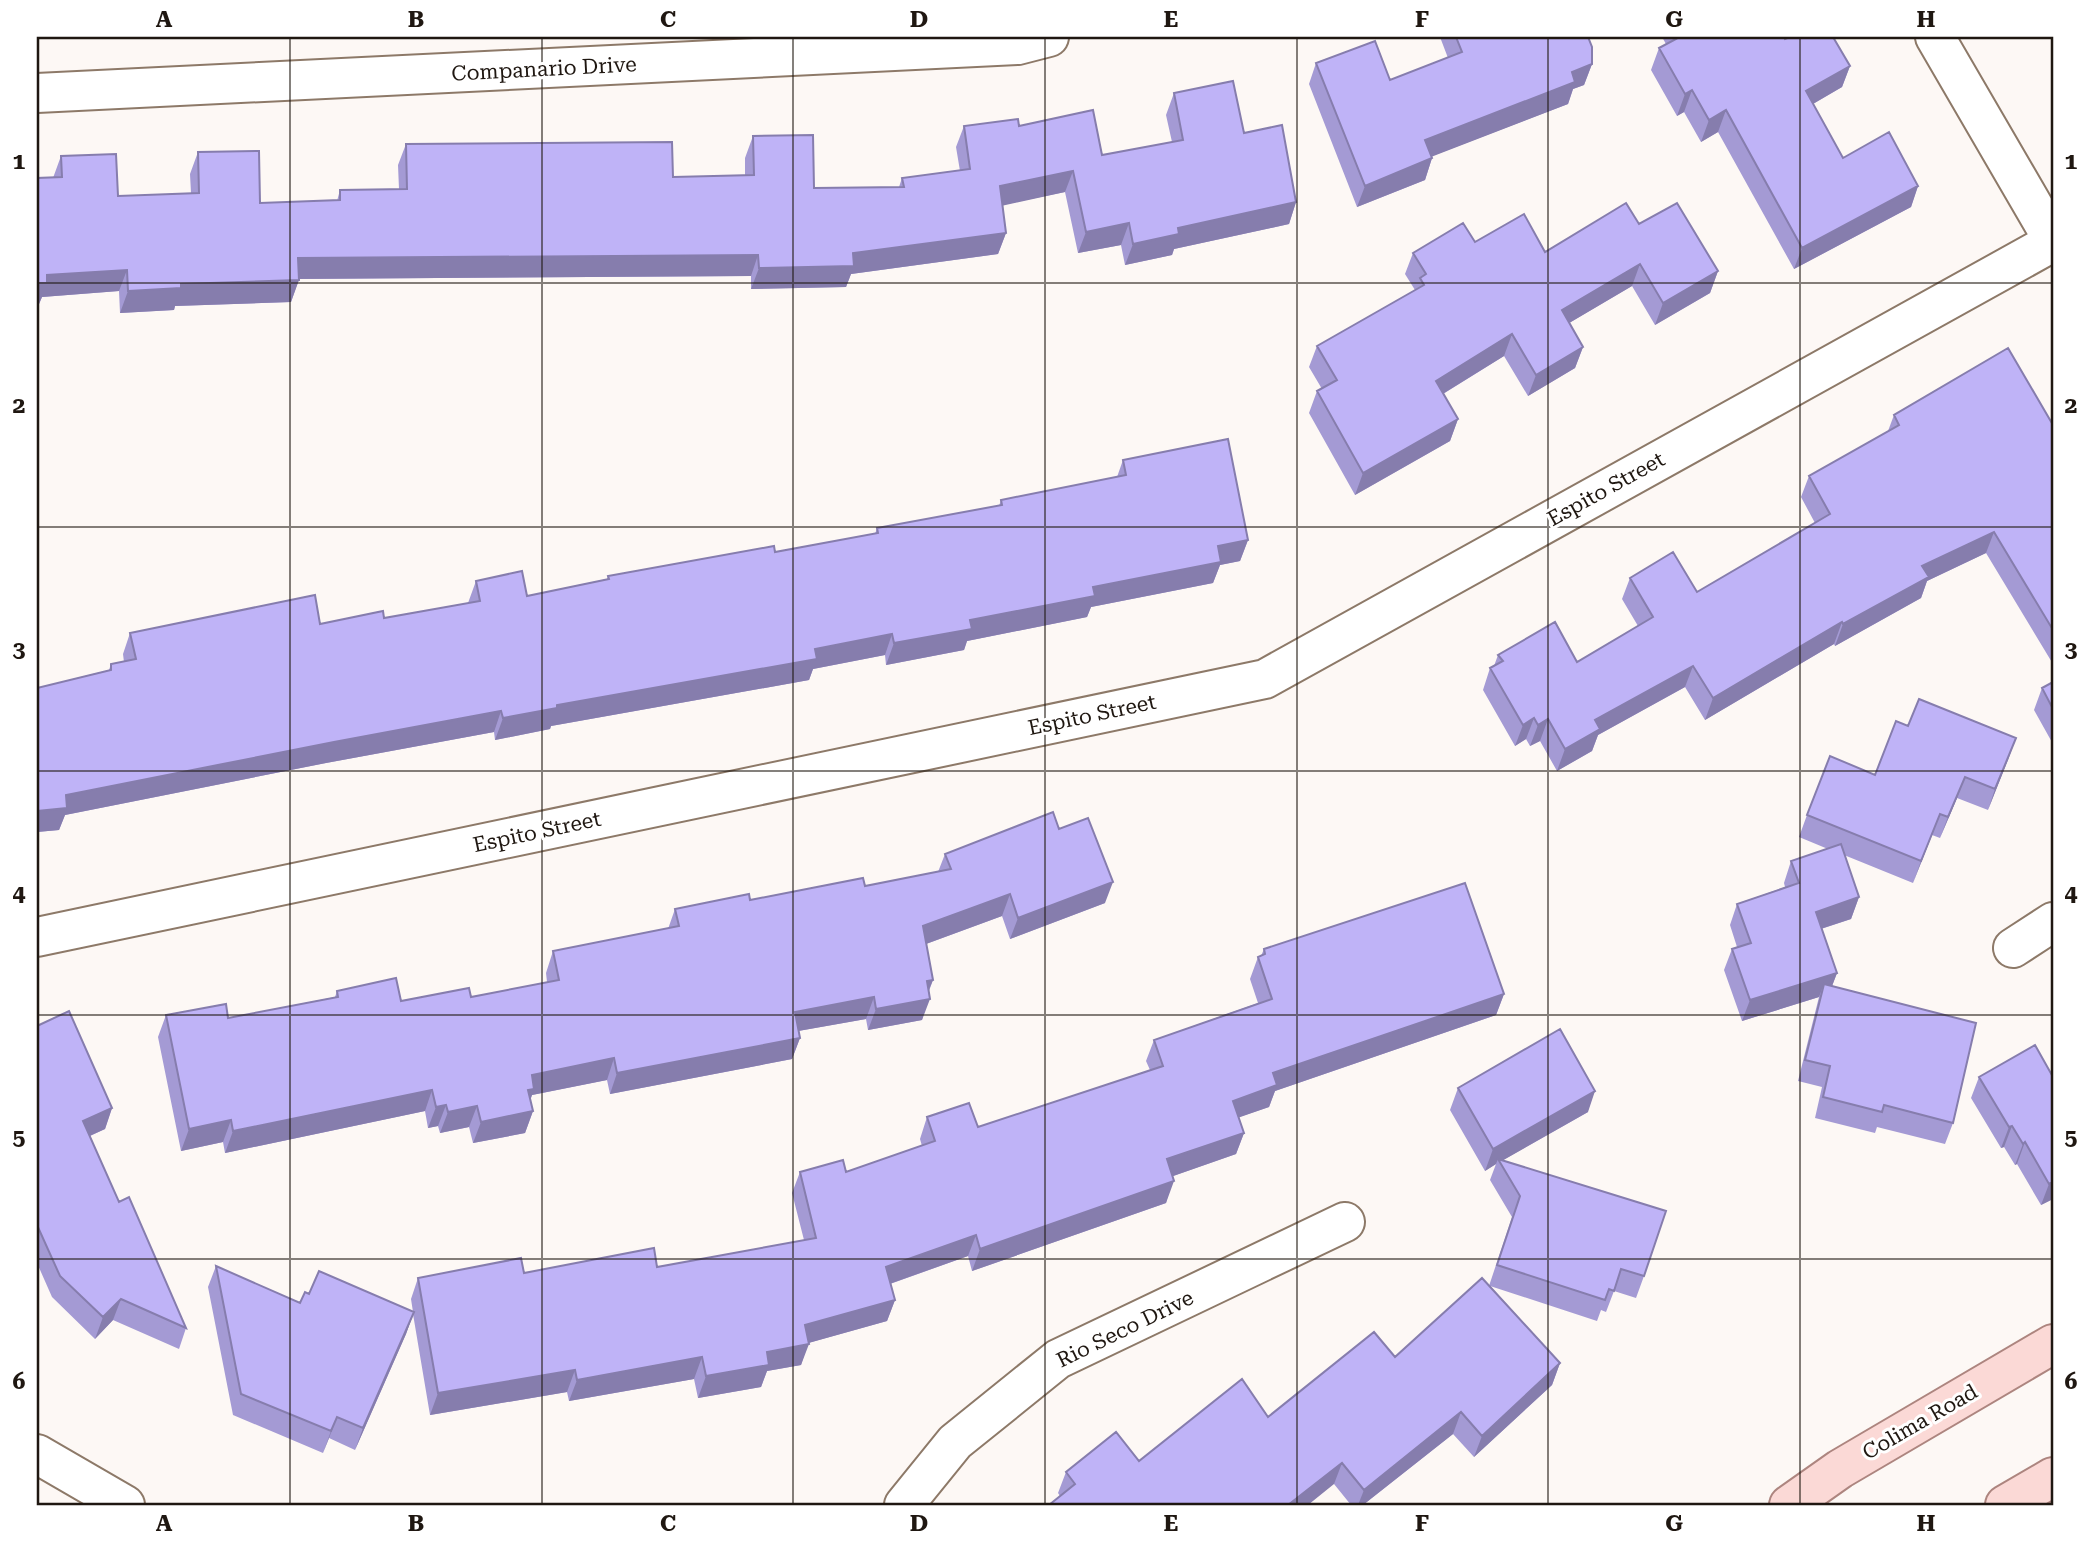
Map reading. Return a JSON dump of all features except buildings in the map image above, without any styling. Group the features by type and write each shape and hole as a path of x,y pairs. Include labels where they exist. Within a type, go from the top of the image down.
{"main road":[{"name":"Colima Road","path":"1790,1505 1840,1469 2053,1344"},
{"path":"2006,1505 2053,1477"}],"street":[{"name":"Companario Drive","path":"37,93 1017,45 1049,37"},
{"path":"1935,37 2053,241"},
{"name":"Espito Street","path":"37,937 1265,678 2053,241"},
{"path":"2013,948 2053,922"},
{"name":"Rio Seco Drive","path":"904,1505 955,1442 1058,1359 1345,1222"},
{"path":"37,1454 125,1505"}]}
